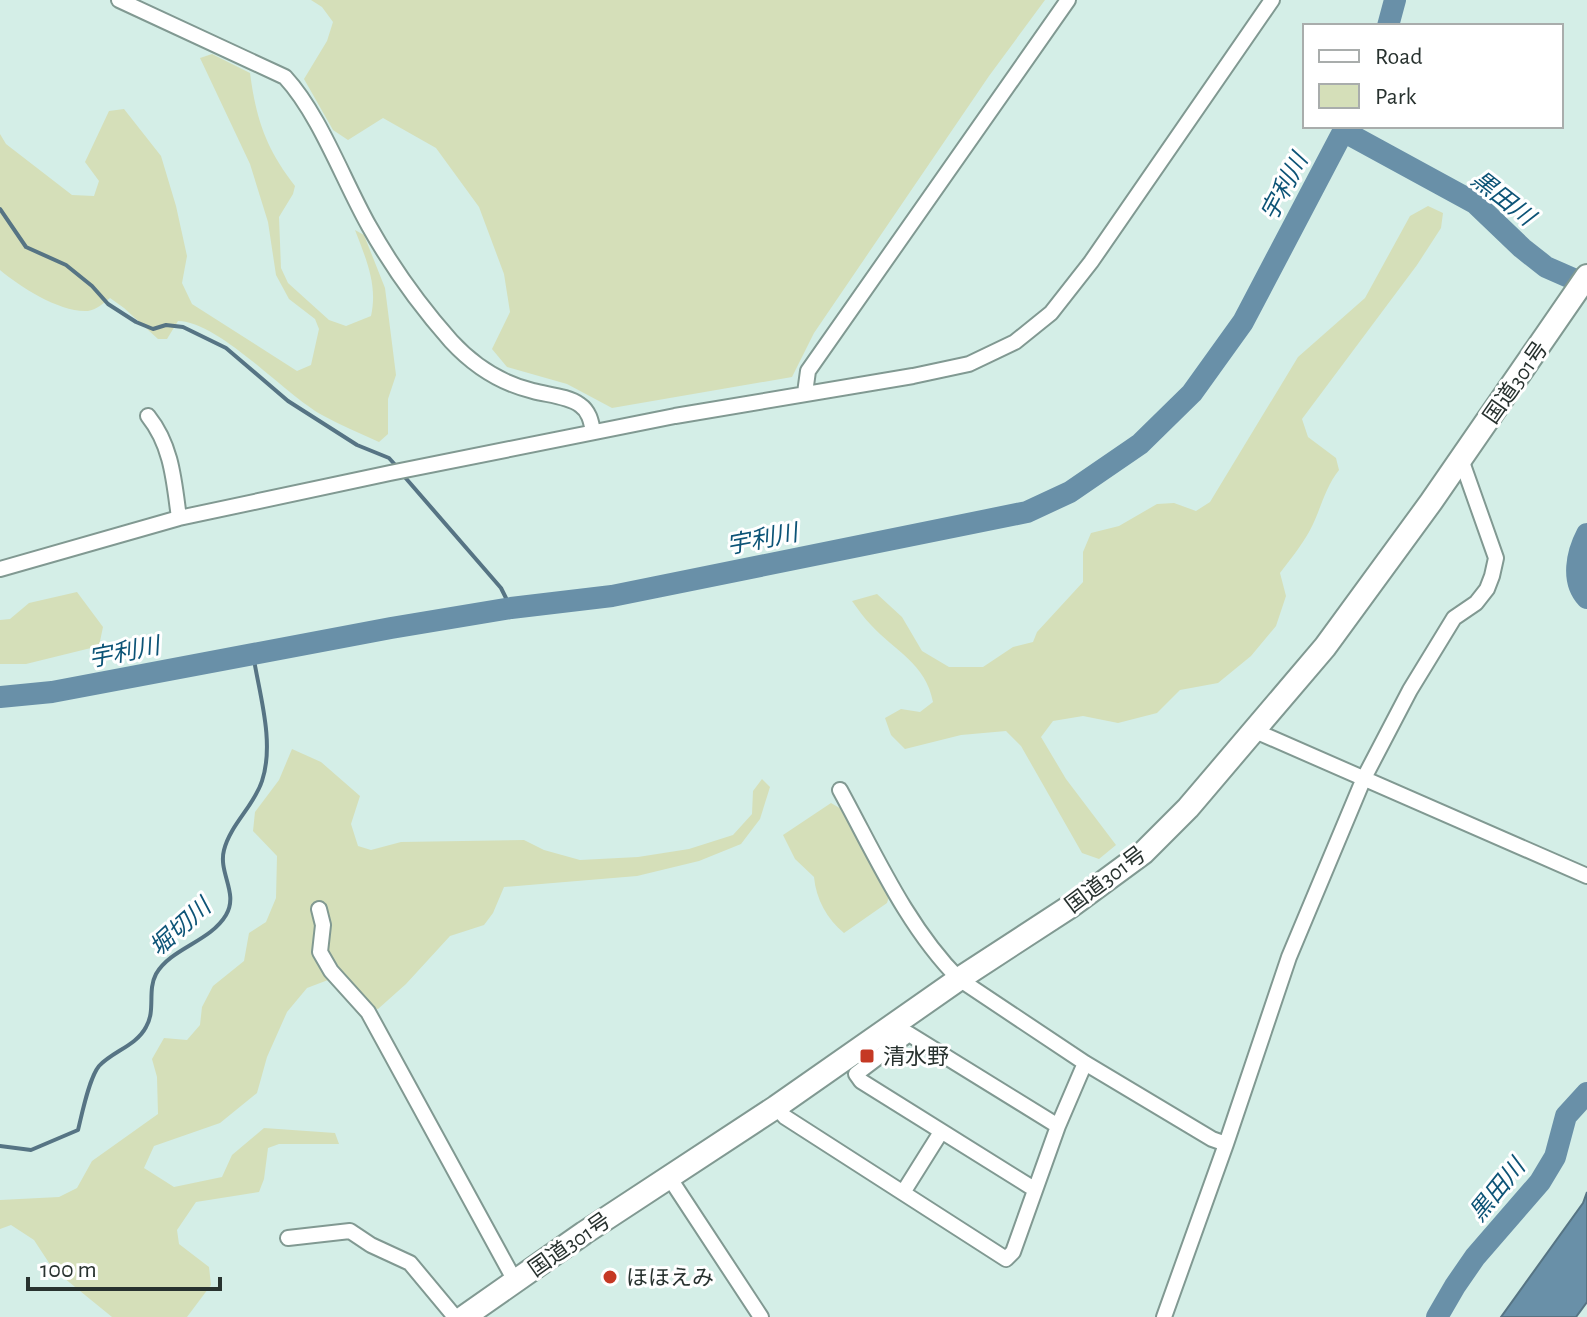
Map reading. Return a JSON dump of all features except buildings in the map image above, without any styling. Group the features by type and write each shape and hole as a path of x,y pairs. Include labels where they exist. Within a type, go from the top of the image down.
{"highway":[{"name":"国道301号","path":"464,1317 1071,906 1143,853 1188,808 1325,647 1461,459 1587,276"}],"street":[{"path":"119,0 285,77 308,110 370,228 411,293 452,342 479,368 500,380 577,402 587,410 593,431"},
{"path":"805,393 808,371 1068,0"},
{"path":"0,568 179,518 390,473 593,431 969,364 1015,342 1051,313 1091,262 1272,0"},
{"path":"148,416 165,440 179,518"},
{"path":"1164,1317 1298,933 1364,778 1410,690 1454,618 1476,603 1492,576 1496,558 1461,459"},
{"path":"1253,730 1587,876"},
{"path":"840,790 901,900 945,966 959,979 1085,1063 1212,1139 1226,1144"},
{"path":"319,909 323,925 320,952 331,971 368,1012 515,1281"},
{"path":"1034,1189 861,1081 856,1074 909,1034 1058,1126"},
{"path":"776,1107 785,1117 1006,1259 1013,1252 1058,1126 1085,1063"},
{"path":"904,1191 941,1132"},
{"path":"669,1177 761,1317"},
{"path":"288,1238 350,1231 371,1245 410,1263 455,1317"}],"green space":[{"path":"311,0 1045,0 989,76 814,333 792,377 612,408 567,384 507,367 492,349 510,312 504,274 479,207 436,148 383,118 348,140 333,130 304,79 327,41 333,22 322,7"},
{"path":"212,54 250,73 255,105 264,133 295,186 279,217 281,268 288,283 329,320 346,326 371,316 372,283 355,230 364,235 385,288 396,375 388,399 388,434 379,442 322,415 232,346 195,324 178,321 167,339 158,339 110,298 91,310 77,311 30,291 0,270 0,134 6,144 72,195 94,196 99,181 85,162 109,111 124,109 161,156 187,256 182,283 192,304 297,371 311,365 319,329 315,319 289,299 276,275 268,222 250,164 200,58"},
{"path":"1428,206 1443,213 1441,228 1302,419 1308,437 1336,458 1339,470 1309,532 1280,573 1286,596 1276,626 1251,656 1218,683 1180,690 1157,713 1118,723 1083,716 1053,721 1041,737 1066,779 1116,845 1099,859 1082,853 1021,746 1006,731 961,735 905,749 891,735 885,718 901,709 920,712 933,702 929,689 917,668 871,625 852,601 877,594 902,617 922,651 949,667 983,667 1013,647 1033,642 1037,632 1083,582 1083,552 1091,533 1119,526 1157,504 1174,503 1196,511 1210,502 1298,357 1365,298 1410,216"},
{"path":"77,592 103,627 99,646 26,664 0,664 0,620 10,619 29,603"},
{"path":"292,749 321,762 360,796 351,824 358,846 371,850 401,842 524,840 544,850 580,860 638,857 689,849 733,835 752,814 753,791 762,779 770,787 760,819 741,844 699,861 637,876 504,887 484,925 450,936 378,1009 354,1005 328,980 307,988 287,1012 267,1057 257,1093 220,1123 154,1146 144,1168 174,1187 222,1177 232,1155 264,1128 335,1133 339,1144 279,1144 268,1148 259,1192 196,1202 177,1230 179,1244 209,1267 211,1285 187,1317 112,1317 53,1269 34,1240 11,1225 0,1229 0,1200 59,1197 77,1188 92,1161 158,1114 157,1077 152,1059 164,1038 187,1040 200,1025 202,1007 213,986 244,961 249,933 266,922 276,898 277,856 253,831 255,812 279,780"},
{"path":"831,803 843,810 889,897 887,903 844,933 820,901 814,877 795,859 783,835"}],"water":[{"path":"1587,1192 1587,1302 1576,1317 1501,1317 1583,1203"}],"waterway":[{"name":"宇利川","path":"1389,24 1395,0"},
{"name":"宇利川","path":"0,697 52,692 511,608 612,596 1027,512 1070,492 1140,444 1192,393 1243,322 1345,128"},
{"name":"黒田川","path":"1343,131 1475,203 1546,267 1587,285"},
{"path":"0,209 26,247 66,265 108,304 153,329 166,325 183,327 226,348 288,401 357,445 389,458 398,468"},
{"path":"403,475 501,588 511,608"},
{"name":"黒田川","path":"1587,534 1577,567 1579,584 1587,598"},
{"name":"堀切川","path":"0,1146 31,1150 78,1130 95,1072 142,1034 146,1027 151,1014 156,974 171,958 210,932 226,915 230,899 224,850 231,832 254,799 266,766 265,718 253,654"},
{"name":"黒田川","path":"1437,1317 1475,1257 1540,1182 1555,1157 1566,1116 1587,1093"}],"place":[{"name":"清水野","path":"867,1056"},
{"name":"ほほえみ","path":"610,1277"}]}
